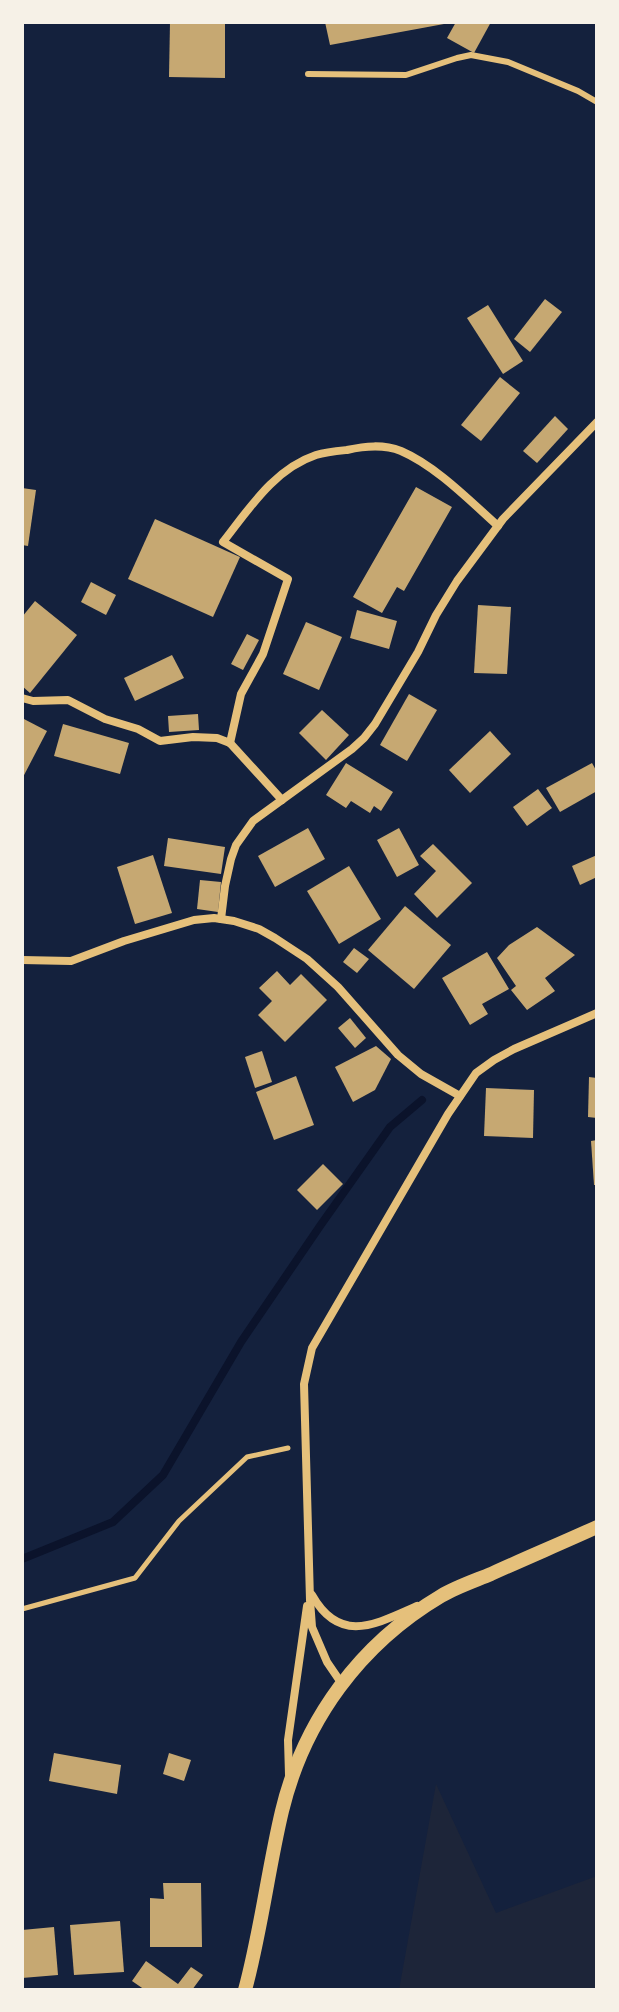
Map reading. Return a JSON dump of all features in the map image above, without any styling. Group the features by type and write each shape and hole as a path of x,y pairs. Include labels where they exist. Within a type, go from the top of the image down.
{"street":[{"path":"221,919 225,886 236,845 253,821 352,749 375,724 457,581 498,526 597,422"},
{"path":"230,743 241,694 263,654 288,579 223,542 264,490 287,470 319,454 365,446 385,446 402,451 423,464 498,526"},
{"path":"22,698 33,701 68,700 160,741 193,737 217,738 230,743 282,800"},
{"path":"22,960 71,961 194,920 214,918 234,921 259,929 307,959 338,987 398,1055 421,1074 460,1096"},
{"path":"342,1684 327,1662 312,1627 304,1384 312,1348 476,1073 494,1060 597,1013"},
{"path":"309,1590 318,1606 331,1619 353,1626 376,1623 597,1527"},
{"path":"289,1787 288,1740 309,1590"},
{"path":"245,1990 289,1787 306,1740 342,1684 383,1638 443,1594"}],"lane":[{"path":"308,74 406,75 471,55 508,62 597,102"}],"path":[{"path":"22,1609 135,1578 179,1521 247,1457 305,1445"}],"shaded area":[{"path":"436,1784 496,1913 597,1876 597,1990 399,1990"}],"building":[{"path":"170,22 225,22 225,78 169,77"},
{"path":"325,22 444,22 444,24 330,45"},
{"path":"456,22 491,22 474,53 447,38"},
{"path":"545,299 562,312 530,352 514,339"},
{"path":"488,305 523,361 503,374 467,318"},
{"path":"500,377 520,393 481,441 461,425"},
{"path":"555,416 568,429 537,463 523,451"},
{"path":"416,487 452,507 404,591 397,587 382,613 353,597"},
{"path":"22,488 36,490 28,546 22,545"},
{"path":"155,519 240,557 213,617 128,579"},
{"path":"91,582 116,595 106,615 81,602"},
{"path":"35,601 77,635 30,693 22,686 22,617"},
{"path":"478,605 511,607 507,674 474,673"},
{"path":"357,610 397,621 389,649 350,638"},
{"path":"306,622 342,637 319,690 283,674"},
{"path":"247,634 259,640 243,670 231,664"},
{"path":"172,655 184,678 135,701 124,678"},
{"path":"409,694 437,710 407,761 380,745"},
{"path":"322,710 349,735 326,760 299,733"},
{"path":"198,714 199,730 169,732 168,716"},
{"path":"22,718 47,731 22,779"},
{"path":"63,724 129,743 120,774 54,756"},
{"path":"490,731 511,754 470,793 449,770"},
{"path":"346,763 393,792 381,811 374,806 370,813 351,801 346,808 326,795"},
{"path":"592,763 597,772 597,791 560,812 546,788"},
{"path":"538,789 552,808 527,826 513,807"},
{"path":"308,828 325,859 275,887 258,856"},
{"path":"399,828 419,865 397,877 377,840"},
{"path":"168,838 225,847 221,874 164,866"},
{"path":"433,844 472,883 437,918 414,894 436,871 420,856"},
{"path":"153,855 172,913 135,924 117,867"},
{"path":"597,855 597,877 580,885 572,866"},
{"path":"349,866 381,919 339,944 307,891"},
{"path":"200,880 221,882 218,912 197,909"},
{"path":"405,906 451,945 414,989 368,950"},
{"path":"537,927 575,955 545,978 555,991 527,1010 511,990 516,986 497,958 509,945"},
{"path":"354,948 369,959 357,973 343,962"},
{"path":"487,952 509,989 482,1004 488,1014 470,1025 442,978"},
{"path":"277,971 290,985 301,974 327,1000 285,1042 258,1015 272,1001 259,988"},
{"path":"350,1018 366,1038 355,1048 338,1028"},
{"path":"376,1046 391,1059 375,1090 353,1102 335,1067"},
{"path":"262,1051 272,1082 255,1088 245,1057"},
{"path":"296,1076 314,1125 274,1140 256,1092"},
{"path":"589,1077 597,1078 597,1118 588,1117"},
{"path":"486,1088 534,1090 533,1138 484,1136"},
{"path":"597,1140 597,1185 594,1185 591,1141"},
{"path":"323,1164 343,1184 317,1210 297,1190"},
{"path":"54,1753 121,1765 117,1794 49,1781"},
{"path":"169,1753 191,1760 184,1781 163,1774"},
{"path":"163,1883 201,1883 202,1947 150,1947 150,1898 164,1899"},
{"path":"120,1921 124,1972 74,1975 70,1925"},
{"path":"54,1927 58,1975 22,1978 22,1930"},
{"path":"146,1961 178,1984 191,1967 203,1975 192,1990 145,1990 132,1981"}],"waterway":[{"path":"22,1559 113,1522 163,1475 241,1342 320,1226 390,1127 422,1100"}]}
